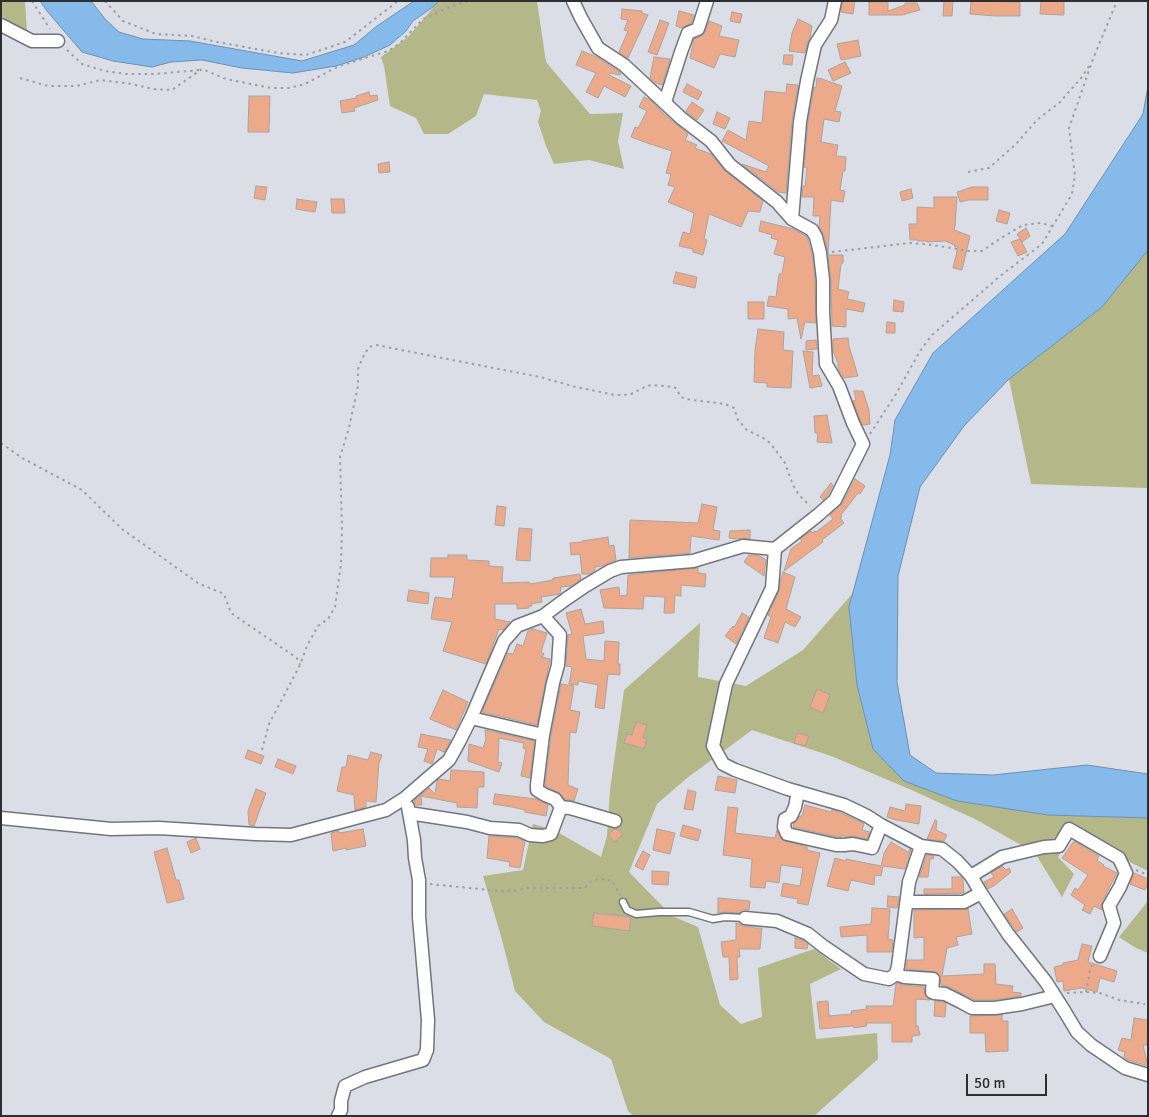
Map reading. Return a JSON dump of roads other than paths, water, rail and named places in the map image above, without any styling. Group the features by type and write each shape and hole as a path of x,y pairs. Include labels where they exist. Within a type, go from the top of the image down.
{"street":[{"path":"1,818 111,829 159,828 291,836 386,810 406,798 449,760 460,742 504,641 517,626 543,616 585,586 621,567 693,561 743,546 775,550 835,500 863,444 852,423 839,386 826,364 823,280 816,237 812,230 792,219 777,202 730,165 711,141 681,118 624,65 598,48 573,1"},
{"path":"665,102 688,33 698,29 707,1"},
{"path":"792,219 800,122 815,45 831,20 835,1"},
{"path":"1,25 32,41 58,41"},
{"path":"775,550 772,588 726,684 713,746 723,764 798,792 844,805 921,846 942,849 971,876 1008,934 1046,982 1077,1032 1091,1045 1125,1068 1148,1075"},
{"path":"543,616 560,635 558,665 543,735 537,790 555,799 561,807 615,821"},
{"path":"471,718 543,735"},
{"path":"798,792 791,816 785,819 784,827 787,834 836,845 853,844 872,848 881,825"},
{"path":"338,1116 341,1110 345,1086 365,1077 423,1060 427,1050 428,1020 419,880 406,798"},
{"path":"410,814 467,822 490,828 518,830 530,835 544,836 551,834 561,807"},
{"path":"971,876 1002,857 1044,847 1059,846 1069,829 1119,858 1126,873 1109,906 1114,924 1100,956"},
{"path":"745,918 778,921 808,934 864,974 889,979 896,974 898,966 909,882 921,846"},
{"path":"907,902 964,902 981,894"},
{"path":"896,974 904,977 933,979 932,992 944,994 972,1008 995,1008 1055,996"}],"lane":[{"path":"623,902 627,910 636,914 688,912 713,918 745,918"}],"water":[{"path":"40,1 91,1 105,19 119,32 143,39 190,41 302,61 354,45 377,26 414,1 439,1 413,21 406,31 390,45 364,57 336,66 293,73 242,68 202,60 171,62 152,67 113,61 82,52"},
{"path":"1148,86 1148,250 1102,307 1009,379 964,426 920,487 898,576 897,682 910,755 936,773 993,775 1087,765 1148,774 1148,818 1048,815 957,801 904,781 873,749 857,685 849,607 890,455 895,420 933,353 1065,234 1143,114"}]}
